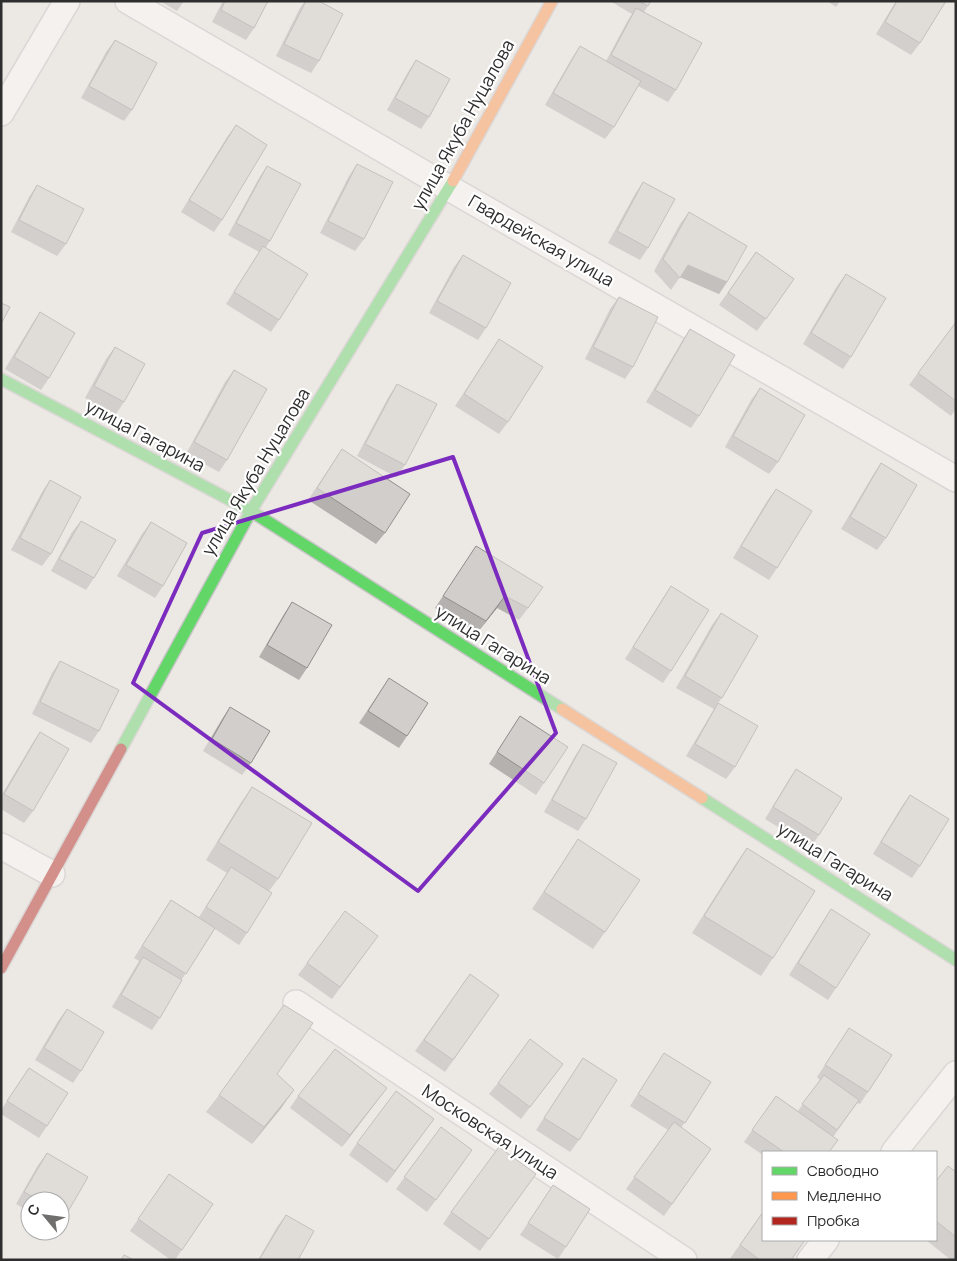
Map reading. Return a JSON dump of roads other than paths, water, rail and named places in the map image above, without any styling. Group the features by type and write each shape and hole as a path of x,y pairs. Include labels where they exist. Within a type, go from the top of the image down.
{"street":[{"path":"1,113 67,1"},
{"name":"Гвардейская улица","path":"128,1 956,479"},
{"name":"улица Якуба Нуцалова","path":"1,968 250,512 449,188 552,1"},
{"name":"улица Гагарина","path":"1,379 250,512 956,960"},
{"path":"1,846 52,874"},
{"name":"Московская улица","path":"296,1003 684,1260"},
{"path":"895,1151 956,1074"},
{"path":"810,1260 825,1241"}]}
